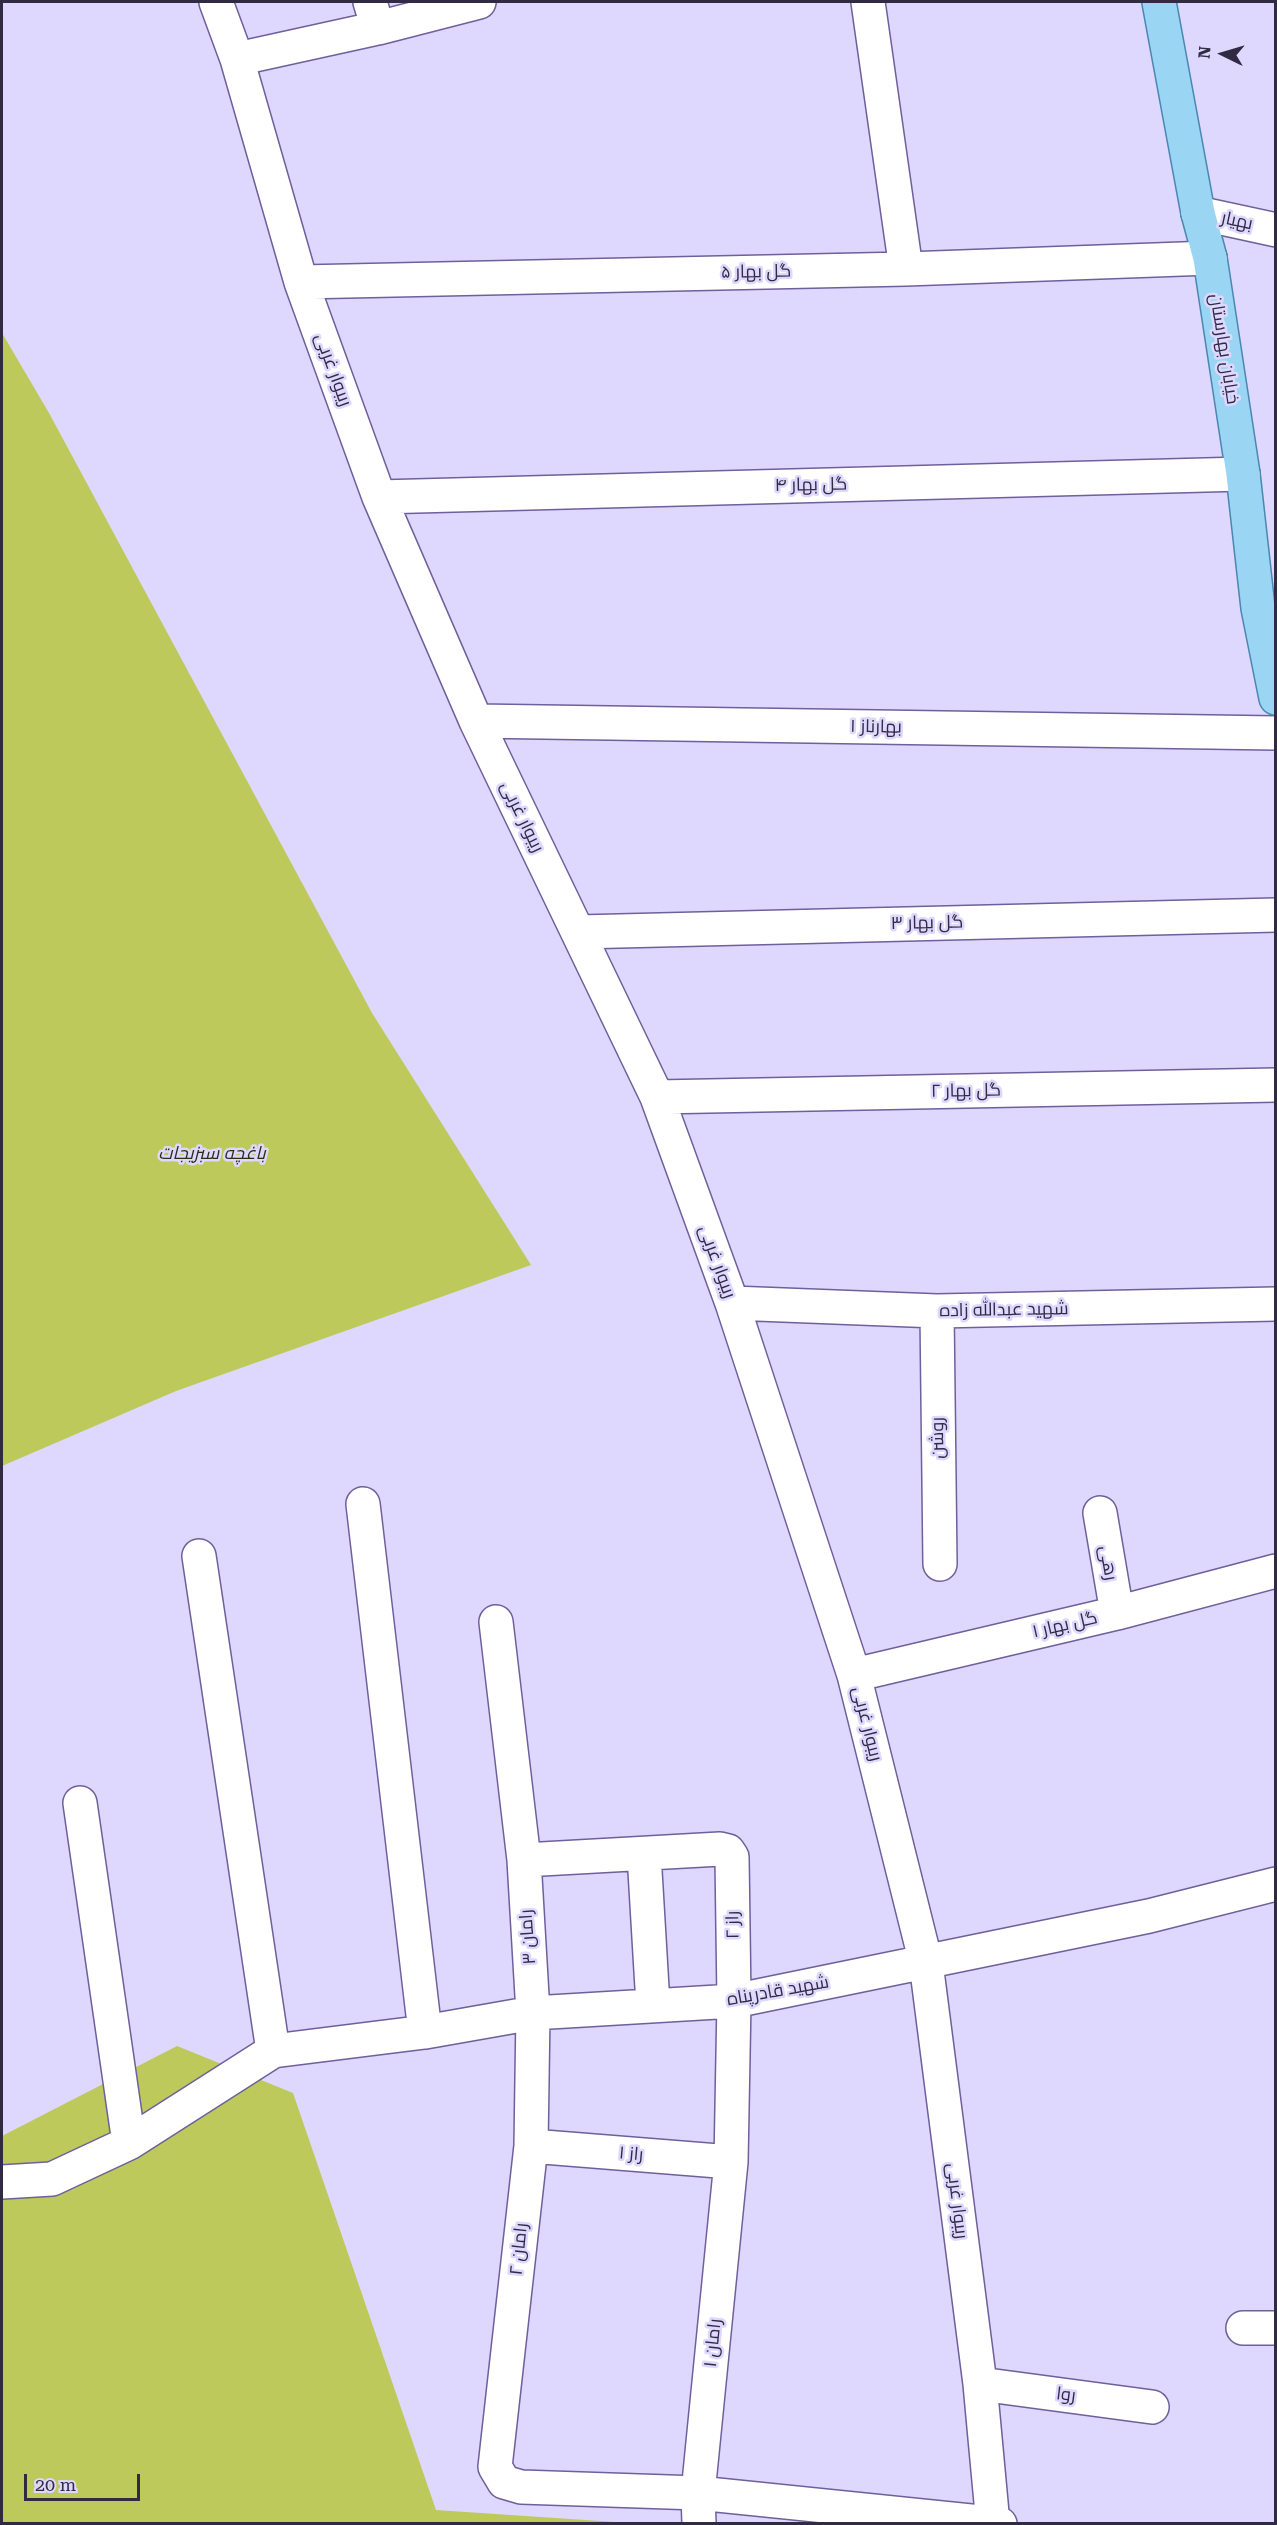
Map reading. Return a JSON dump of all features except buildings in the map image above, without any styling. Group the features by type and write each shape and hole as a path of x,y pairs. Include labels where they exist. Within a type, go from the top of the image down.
{"main road":[{"name":"خیابان بهارستان","path":"1159,2 1198,213 1210,258 1243,474 1258,608 1275,698"}],"street":[{"name":"ریبوار غربی","path":"216,2 237,59 302,282 379,496 476,721 657,1097 732,1303 854,1675 926,1963 996,2523"},
{"path":"237,59 374,15 479,2"},
{"path":"868,2 906,268"},
{"name":"بهیار","path":"1198,213 1275,230"},
{"name":"گل بهار ۵","path":"302,282 906,268 1210,258"},
{"name":"گل بهار ۴","path":"379,496 1243,474"},
{"name":"بهارناز ۱","path":"476,721 1275,733"},
{"name":"گل بهار ۳","path":"578,932 1275,915"},
{"name":"گل بهار ۲","path":"657,1097 1275,1085"},
{"name":"شهید عبدالله زاده","path":"732,1303 937,1311 1275,1304"},
{"name":"روشن","path":"937,1311 940,1564"},
{"path":"363,1504 425,2032"},
{"name":"رهی","path":"1100,1513 1117,1613"},
{"path":"2,2182 52,2179 129,2143 273,2051 199,1556"},
{"name":"گل بهار ۱","path":"854,1675 1117,1613 1275,1571"},
{"name":"رامان ۳","path":"496,1622 524,1860 533,2013"},
{"path":"80,1803 129,2143"},
{"name":"راز ۲","path":"644,1854 728,1851 732,1857 734,2001 731,2162"},
{"path":"524,1860 644,1854 653,2005"},
{"name":"شهید قادرپناه","path":"273,2051 425,2032 533,2013 734,2001 1149,1916 1275,1884"},
{"name":"رامان ۲","path":"533,2013 531,2146 495,2467 504,2482 521,2487 698,2508"},
{"name":"راز ۱","path":"531,2146 731,2162"},
{"name":"رامان ۱","path":"698,2508 731,2162"},
{"path":"1243,2328 1275,2328"},
{"name":"روا","path":"980,2384 1152,2407"},
{"path":"698,2508 996,2523"}],"green space":[{"name":"باغچه سبزیجات","path":"2,333 49,413 372,1013 531,1265 176,1391 2,1466"},
{"path":"177,2046 293,2093 436,2510 630,2523 2,2524 2,2136"}]}
